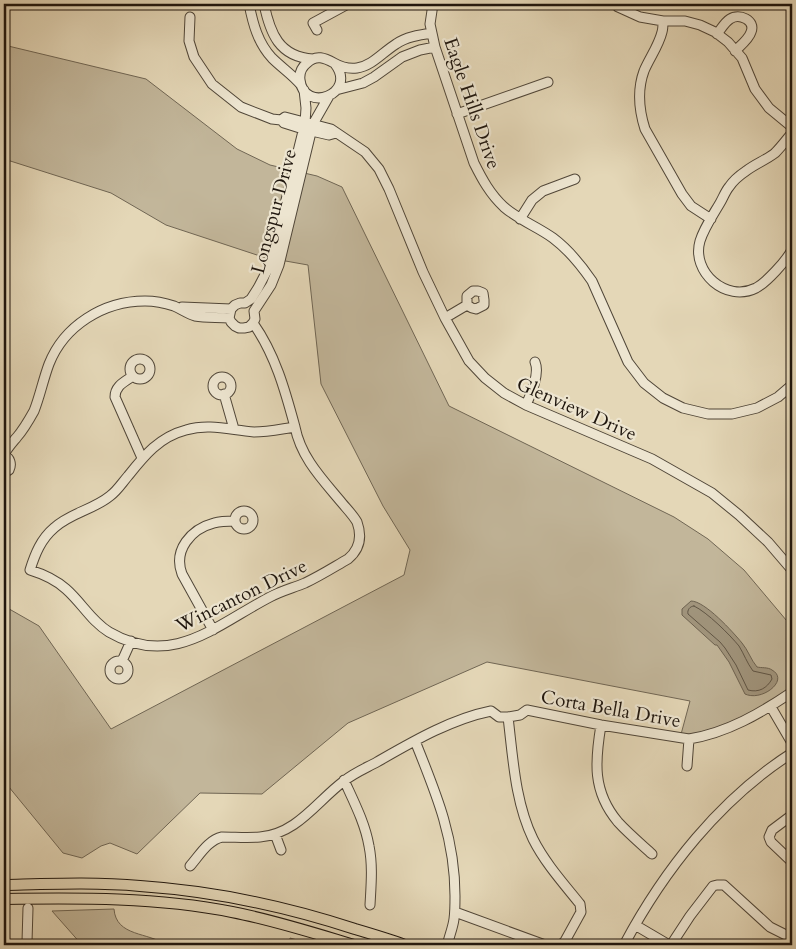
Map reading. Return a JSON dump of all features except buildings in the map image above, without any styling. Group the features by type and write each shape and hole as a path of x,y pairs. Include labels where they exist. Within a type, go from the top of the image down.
{"main road":[{"path":"4,885 125,885 173,889 236,898 273,905 336,922 406,945"},
{"path":"234,912 236,898"},
{"path":"4,899 104,899 205,907 270,921 354,945"}],"street":[{"path":"249,4 254,25 262,43 274,59 291,73 310,95 316,98 322,98 363,83 402,57 435,47"},
{"path":"264,4 271,29 284,48 295,56 313,59 324,58 335,64 350,68 363,66 401,41 432,33"},
{"path":"317,30 313,23 348,4"},
{"name":"Eagle Hills Drive","path":"433,4 430,24 435,47 457,114 482,180 505,208 553,238 570,253 585,271 592,281 628,362 644,383 663,398 683,408 708,414 732,414 757,408 791,390"},
{"path":"615,4 640,17 692,23 717,34 728,42 742,58 755,89 769,108 792,128"},
{"name":"Glenview Drive","path":"190,17 190,41 194,57 212,84 241,107 272,119 281,120 284,123 308,127 329,134 336,133 365,152 379,169 445,318 469,361 485,378 504,393 526,405 652,459 712,493 740,515 792,569"},
{"path":"717,34 732,17 746,18 752,27 751,33 735,51"},
{"path":"663,21 662,34 643,74 640,88 641,117 645,129 682,194 691,206 711,219"},
{"path":"303,88 300,79 301,72 306,63 313,59"},
{"path":"332,93 340,79 339,71 335,64"},
{"path":"457,114 548,82"},
{"name":"Longspur Drive","path":"252,323 255,316 254,311 271,285 279,264 308,127 303,88"},
{"name":"Longspur Drive","path":"230,314 235,305 245,303 250,299 270,265 308,127 332,93"},
{"path":"792,133 775,152 745,171 729,187 700,240 699,250 702,267 712,282 728,291 738,292 746,292 763,284 788,258 792,250"},
{"path":"520,219 532,200 543,191 575,179"},
{"path":"4,473 9,470 11,465 8,458 4,455 33,413 45,374 55,352 78,324 99,311 122,304 146,301 158,302 230,314 233,324 239,328 247,328 252,323 264,340 275,364 284,387 295,427 263,432 213,426 184,430 157,443 142,458 115,397 118,387 133,376"},
{"path":"445,318 467,305"},
{"path":"526,405 534,384 535,362"},
{"path":"224,394 234,429"},
{"name":"Wincanton Drive","path":"142,458 110,496 98,505 69,517 54,527 42,541 30,570 49,577 58,583 74,596 91,617 118,636 150,645 173,645 194,640 272,595 307,582 348,559 355,552 360,532 356,522 310,463 299,441 295,427"},
{"path":"212,630 182,574 179,565 180,554 187,540 202,528 220,522 234,521"},
{"path":"122,661 131,641"},
{"name":"Corta Bella Drive","path":"190,866 210,843 216,839 222,837 261,837 287,829 298,822 344,780 415,741 480,713 491,711 499,717 508,717 520,715 527,710 689,739 719,731 743,721 770,707 792,692"},
{"path":"770,707 792,743"},
{"path":"508,717 519,798 525,821 546,861 581,907 577,920 561,945"},
{"path":"601,724 596,752 596,765 602,796 618,822 652,854"},
{"path":"687,766 689,739"},
{"path":"415,741 437,796 449,837 455,880 455,912 448,942"},
{"path":"624,945 658,887 695,839 748,785 792,753"},
{"path":"344,780 364,825 369,846 372,881 370,905"},
{"path":"792,815 772,830 769,837 771,842 792,862"},
{"path":"275,834 280,850"},
{"path":"635,925 670,945 713,886 717,885 724,886 770,927 792,938"},
{"path":"27,944 28,908"},
{"path":"455,912 545,945"}],"shaded area":[{"path":"4,45 146,79 237,149 270,165 317,176 342,187 449,406 674,517 708,539 744,570 792,627 792,692 743,721 680,738 690,701 487,662 348,723 262,794 200,793 137,854 110,843 101,846 82,858 63,853 4,781 4,606 39,626 111,729 404,575 410,550 383,506 321,384 308,265 263,257 166,225 111,193 4,159"},
{"path":"114,909 116,918 121,925 134,933 166,945 82,945 52,911"},
{"path":"290,938 315,945 289,945"}],"water":[{"path":"691,601 704,606 726,625 744,646 757,667 770,669 777,674 778,679 772,689 759,695 745,694 729,662 717,645 682,615 682,609"}]}
